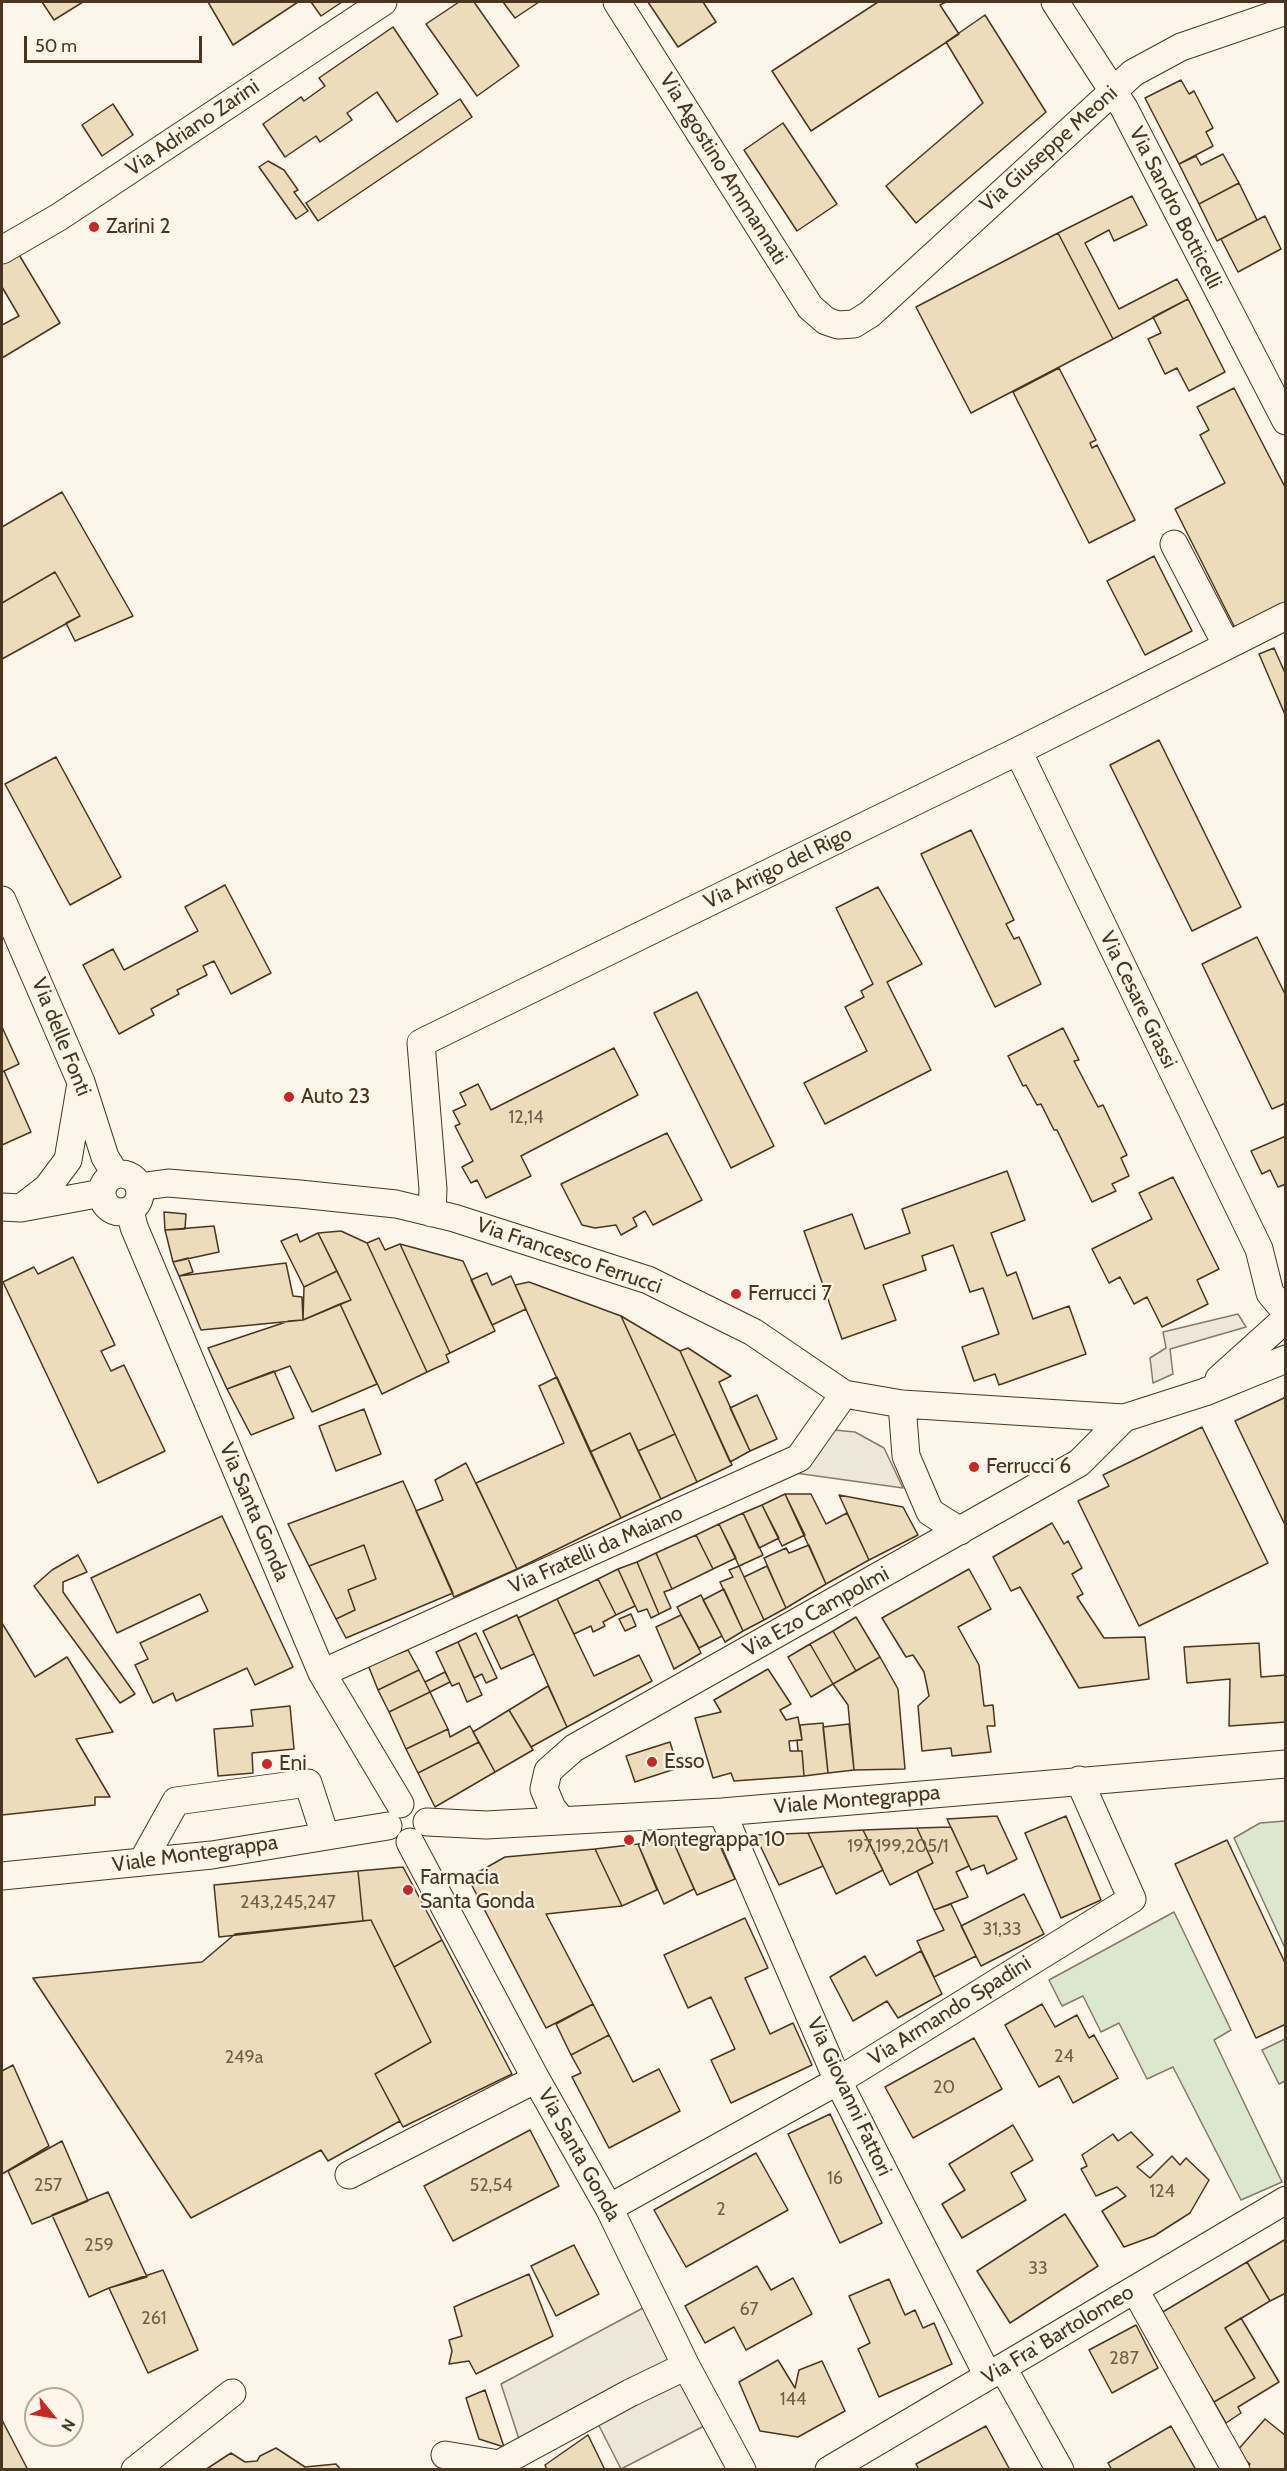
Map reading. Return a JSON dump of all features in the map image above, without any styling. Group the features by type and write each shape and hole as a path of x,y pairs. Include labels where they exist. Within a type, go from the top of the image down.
{"street":[{"name":"Via Adriano Zarini","path":"2,250 59,217 383,2"},
{"name":"Via Agostino Ammannati","path":"617,2 810,307 826,321 838,326"},
{"name":"Via Sandro Botticelli","path":"1055,2 1113,90 1286,421"},
{"name":"Via Giuseppe Meoni","path":"838,326 854,324 870,314 1133,73 1163,54 1286,11"},
{"path":"1174,544 1226,644"},
{"name":"Via Arrigo del Rigo","path":"432,1213 434,1190 421,1043 1018,751 1226,644 1286,616"},
{"name":"Via Cesare Grassi","path":"1018,751 1259,1249 1270,1293 1284,1322"},
{"name":"Via delle Fonti","path":"2,900 81,1082 105,1157 109,1184"},
{"path":"11,1207 47,1188 68,1160 81,1082"},
{"name":"Via Francesco Ferrucci","path":"109,1184 106,1205 111,1210 123,1212 134,1199 168,1183 393,1204 432,1213 648,1280 753,1332 844,1394 902,1404 1124,1418 1205,1392 1286,1359"},
{"path":"11,1207 109,1184"},
{"name":"Via Santa Gonda","path":"134,1199 139,1238 322,1673 394,1815"},
{"name":"Via Cesare Grassi","path":"1259,1249 1286,1283"},
{"path":"1205,1392 1284,1322"},
{"name":"Via Fratelli da Maiano","path":"322,1673 799,1458 844,1394"},
{"path":"902,1404 906,1456 930,1512 960,1531"},
{"name":"Via Ezo Campolmi","path":"561,1819 552,1809 544,1789 548,1771 574,1748 1079,1463 1124,1418"},
{"name":"Viale Montegrappa","path":"427,1822 486,1825 561,1819 722,1812 1286,1764"},
{"name":"Via Armando Spadini","path":"609,2208 838,2081 1132,1899 1079,1780"},
{"path":"142,1862 176,1802 308,1783 325,1835"},
{"path":"418,1806 427,1822 420,1838 410,1842 393,1837 394,1815 418,1806"},
{"name":"Via Giovanni Fattori","path":"722,1812 838,2081 996,2372 1060,2469"},
{"name":"Viale Montegrappa","path":"2,1876 212,1855 325,1835 394,1815"},
{"name":"Via Santa Gonda","path":"410,1842 536,2079 609,2208 686,2366 742,2469"},
{"path":"350,2175 536,2079"},
{"name":"Via Fra' Bartolomeo","path":"829,2469 1286,2200"},
{"path":"1135,2290 1236,2469"},
{"path":"445,2455 501,2467 630,2393 686,2366"},
{"path":"135,2469 232,2393"}],"green space":[{"path":"1286,1821 1285,1948 1234,1838 1260,1823"},
{"path":"1174,1912 1231,2030 1214,2040 1282,2182 1241,2200 1173,2067 1147,2079 1119,2023 1101,2032 1083,1996 1062,2006 1049,1980"},
{"path":"1285,2039 1285,2081 1279,2084 1262,2050"}],"shaded area":[{"path":"1238,1314 1246,1327 1170,1349 1173,1374 1153,1383 1150,1358 1166,1348 1163,1332"},
{"path":"834,1430 855,1432 884,1448 903,1488 788,1472"},
{"path":"643,2308 704,2426 621,2469 589,2406 519,2439 501,2384"}],"building":[{"path":"42,2 83,2 54,20"},
{"path":"208,2 298,2 233,45"},
{"path":"311,2 342,2 321,16"},
{"path":"459,2 474,2 519,66 477,96 426,24"},
{"path":"503,2 539,2 515,18"},
{"path":"648,2 703,2 716,22 678,47"},
{"path":"878,2 946,2 940,5 959,34 811,131 772,71"},
{"path":"985,15 1046,112 916,223 886,186 983,103 946,42"},
{"path":"393,27 438,94 397,122 377,92 347,113 352,120 320,142 316,136 285,157 263,124 301,97 304,101 325,86 319,78"},
{"path":"1181,80 1189,94 1194,91 1213,128 1206,132 1213,146 1179,164 1145,98"},
{"path":"460,99 472,117 318,221 306,203"},
{"path":"113,104 133,135 102,156 82,125"},
{"path":"783,123 837,204 797,231 744,150"},
{"path":"1223,154 1239,183 1199,204 1179,164 1196,156 1201,165"},
{"path":"268,161 284,170 298,190 294,192 308,211 296,219 259,167"},
{"path":"1239,183 1257,220 1217,241 1199,204"},
{"path":"1132,196 1147,225 1114,241 1109,230 1085,243 1119,309 1177,279 1188,299 1113,339 1058,233"},
{"path":"1265,216 1281,249 1238,272 1221,239"},
{"path":"1058,233 1113,339 971,413 916,307"},
{"path":"18,253 60,323 2,358 2,325 19,316 2,287 2,262"},
{"path":"1188,299 1225,372 1189,391 1177,368 1165,374 1148,339 1161,333 1153,317"},
{"path":"1059,368 1096,440 1090,443 1092,448 1097,445 1135,520 1089,543 1013,392"},
{"path":"1234,388 1286,489 1286,602 1235,628 1175,509 1225,483 1200,435 1209,430 1197,407"},
{"path":"62,492 133,616 75,641 66,623 80,616 55,572 2,603 2,527"},
{"path":"1154,556 1192,631 1145,655 1107,581"},
{"path":"55,572 80,616 2,659 2,603"},
{"path":"1274,648 1286,675 1286,717 1259,654"},
{"path":"1159,740 1241,907 1192,931 1110,765"},
{"path":"56,757 121,877 70,905 5,784"},
{"path":"971,830 1014,920 1006,924 1014,939 1019,937 1041,984 995,1007 921,854"},
{"path":"225,885 271,973 231,994 214,961 203,966 207,975 177,990 179,994 151,1009 154,1015 119,1034 83,965 113,949 124,970 198,931 185,907"},
{"path":"878,887 922,964 887,982 931,1070 825,1124 804,1083 867,1051 845,1007 864,997 861,991 873,984 836,908"},
{"path":"1257,937 1286,996 1286,1103 1272,1109 1202,964"},
{"path":"697,992 774,1146 731,1168 654,1013"},
{"path":"2,1027 19,1064 2,1072"},
{"path":"1063,1028 1079,1060 1074,1061 1098,1107 1103,1105 1127,1155 1121,1158 1129,1176 1112,1184 1116,1191 1092,1202 1057,1130 1054,1130 1041,1104 1037,1105 1026,1085 1023,1086 1008,1056"},
{"path":"614,1048 638,1095 521,1156 531,1176 486,1198 477,1180 471,1183 462,1167 473,1161 455,1126 460,1124 453,1111 466,1105 460,1093 478,1084 491,1110"},
{"path":"4,1071 31,1132 2,1145 2,1072"},
{"path":"667,1133 702,1200 653,1225 645,1211 633,1218 637,1226 621,1235 616,1225 595,1228 582,1225 561,1184"},
{"path":"1286,1136 1286,1184 1278,1187 1270,1170 1262,1174 1251,1151"},
{"path":"1007,1171 1025,1220 991,1233 1007,1276 1016,1272 1033,1319 1069,1306 1086,1354 999,1385 995,1374 974,1381 962,1347 999,1334 983,1288 970,1292 953,1245 922,1256 926,1270 883,1285 896,1320 842,1339 804,1231 852,1214 865,1249 910,1233 902,1209"},
{"path":"1173,1177 1219,1269 1197,1280 1208,1304 1162,1327 1147,1297 1134,1304 1120,1277 1109,1283 1092,1249 1152,1219 1139,1193"},
{"path":"164,1212 186,1214 185,1229 165,1230"},
{"path":"214,1226 219,1252 173,1262 165,1230"},
{"path":"341,1231 367,1243 427,1372 382,1394 340,1304 351,1300 318,1233"},
{"path":"318,1233 337,1271 304,1287 281,1241 297,1234 300,1242"},
{"path":"379,1238 385,1250 400,1244 450,1353 446,1355 449,1362 427,1372 367,1243"},
{"path":"400,1244 463,1261 495,1331 450,1353"},
{"path":"73,1257 115,1345 101,1351 111,1371 124,1365 165,1451 98,1483 3,1282 34,1267 38,1274"},
{"path":"188,1258 193,1272 179,1276 173,1262"},
{"path":"286,1263 293,1296 302,1297 303,1320 201,1330 179,1276"},
{"path":"337,1271 351,1300 303,1320 304,1287"},
{"path":"487,1273 492,1285 511,1276 526,1309 492,1325 471,1280"},
{"path":"529,1282 621,1316 675,1434 638,1451 630,1433 590,1452 515,1285"},
{"path":"340,1304 377,1384 312,1412 290,1366 227,1389 208,1348 289,1321 303,1320"},
{"path":"621,1316 680,1351 732,1465 697,1482"},
{"path":"688,1348 731,1376 719,1382 750,1451 730,1462 680,1351"},
{"path":"274,1371 294,1418 251,1435 227,1389"},
{"path":"557,1377 621,1518 517,1569 476,1483 564,1443 539,1386"},
{"path":"757,1395 777,1439 750,1451 730,1408"},
{"path":"1286,1397 1286,1527 1235,1421"},
{"path":"364,1409 381,1454 336,1471 319,1426"},
{"path":"1202,1427 1268,1563 1139,1626 1078,1501 1109,1486 1103,1475"},
{"path":"630,1433 661,1499 621,1518 590,1452"},
{"path":"675,1434 697,1482 661,1499 638,1451"},
{"path":"466,1463 517,1569 454,1597 416,1511 443,1500 435,1480"},
{"path":"403,1481 453,1593 346,1638 336,1619 355,1610 348,1590 376,1579 364,1545 309,1566 288,1524"},
{"path":"785,1494 811,1494 826,1524 847,1513 869,1560 826,1584"},
{"path":"785,1494 805,1535 782,1546 762,1505"},
{"path":"839,1495 903,1507 918,1535 869,1560"},
{"path":"762,1505 779,1538 759,1548 743,1513"},
{"path":"743,1513 763,1555 739,1566 719,1524"},
{"path":"222,1516 293,1667 255,1685 247,1668 176,1701 173,1693 153,1703 135,1665 148,1659 140,1643 208,1611 200,1594 117,1633 91,1578"},
{"path":"1052,1523 1064,1544 1068,1541 1082,1568 1072,1574 1083,1594 1077,1597 1104,1638 1145,1637 1149,1679 1079,1688 1020,1587 1011,1591 993,1557"},
{"path":"719,1524 736,1558 713,1569 696,1535"},
{"path":"696,1535 713,1569 672,1589 656,1553"},
{"path":"364,1545 376,1579 348,1590 355,1610 336,1619 309,1566"},
{"path":"809,1545 826,1584 786,1608 764,1558 786,1548 789,1553"},
{"path":"656,1553 672,1589 664,1592 671,1608 659,1614 637,1562"},
{"path":"78,1555 87,1572 63,1582 63,1592 135,1694 120,1703 34,1586 52,1570"},
{"path":"637,1562 659,1614 651,1618 647,1609 638,1612 618,1569"},
{"path":"739,1566 764,1620 743,1631 720,1582 733,1577 729,1570"},
{"path":"767,1566 786,1608 764,1620 744,1577"},
{"path":"618,1569 635,1606 616,1615 598,1579"},
{"path":"969,1569 991,1609 958,1627 979,1665 984,1706 993,1705 995,1726 987,1726 991,1752 952,1756 951,1748 922,1751 918,1706 929,1696 924,1672 913,1655 906,1657 882,1618"},
{"path":"598,1579 616,1615 603,1622 605,1626 593,1632 591,1626 574,1634 557,1599"},
{"path":"724,1589 743,1631 725,1642 703,1600"},
{"path":"701,1595 722,1636 699,1648 677,1607"},
{"path":"557,1599 594,1676 639,1655 652,1681 567,1727 518,1618"},
{"path":"631,1614 636,1626 625,1631 619,1619"},
{"path":"517,1615 534,1654 501,1669 483,1631"},
{"path":"681,1615 701,1653 674,1669 656,1627"},
{"path":"856,1617 880,1657 856,1671 833,1631"},
{"path":"2,1623 35,1677 67,1657 113,1732 76,1739 110,1797 95,1797 95,1805 2,1815"},
{"path":"833,1631 856,1671 833,1684 810,1644"},
{"path":"476,1633 497,1678 486,1683 482,1674 474,1678 458,1642"},
{"path":"458,1642 482,1695 467,1702 459,1683 452,1686 436,1652"},
{"path":"1259,1643 1261,1677 1286,1675 1286,1722 1229,1726 1230,1679 1187,1683 1184,1647"},
{"path":"810,1644 833,1684 811,1697 788,1657"},
{"path":"408,1650 419,1670 378,1690 368,1665"},
{"path":"880,1657 898,1689 905,1769 854,1770 848,1705 833,1684"},
{"path":"768,1669 791,1704 780,1710 786,1720 798,1717 802,1740 789,1741 790,1751 802,1751 804,1776 734,1781 731,1773 713,1778 695,1718 721,1712 714,1700"},
{"path":"419,1670 430,1692 389,1712 378,1690"},
{"path":"445,1672 450,1682 430,1692 425,1682"},
{"path":"548,1686 567,1727 531,1747 509,1710"},
{"path":"430,1692 448,1729 406,1749 389,1712"},
{"path":"290,1706 294,1749 252,1753 253,1773 218,1776 214,1729 253,1726 251,1710"},
{"path":"509,1710 533,1750 495,1772 473,1732"},
{"path":"823,1723 828,1773 804,1776 802,1751 798,1751 797,1740 802,1740 800,1725"},
{"path":"849,1724 854,1770 828,1773 823,1727"},
{"path":"470,1726 479,1742 418,1773 406,1749 448,1729 450,1737"},
{"path":"479,1742 495,1772 435,1807 418,1773"},
{"name":"Esso","path":"670,1742 678,1768 635,1782 626,1756"},
{"path":"997,1816 1017,1859 987,1874 984,1865 971,1870 947,1819"},
{"path":"1066,1816 1101,1900 1061,1918 1025,1833"},
{"path":"951,1827 969,1866 956,1872 968,1897 934,1910 917,1871 933,1863 917,1828"},
{"path":"917,1828 933,1863 890,1885 863,1830"},
{"path":"863,1830 883,1870 836,1894 808,1833"},
{"path":"808,1833 823,1866 779,1885 755,1835"},
{"path":"716,1837 735,1879 697,1895 673,1841"},
{"path":"1227,1840 1286,1965 1286,2024 1256,2038 1175,1864"},
{"path":"673,1841 694,1889 664,1904 638,1844"},
{"path":"638,1844 657,1890 622,1906 595,1849"},
{"path":"595,1849 622,1906 546,1914 593,2004 546,2028 468,1878 505,1857"},
{"path":"403,1867 442,1940 394,1967 371,1920 363,1921 358,1871"},
{"path":"358,1871 363,1921 219,1937 214,1885"},
{"path":"1024,1894 1044,1934 981,1966 961,1926"},
{"path":"951,1904 976,1956 934,1977 917,1941 944,1930 934,1910"},
{"path":"745,1918 768,1968 745,1978 770,2034 793,2023 812,2065 731,2103 711,2060 735,2049 711,1997 688,2008 664,1955"},
{"path":"371,1920 431,2042 375,2074 400,2121 328,2161 321,2150 191,2218 33,1978 202,1962 235,1934"},
{"path":"442,1940 512,2074 403,2127 375,2074 431,2042 394,1967"},
{"path":"921,1951 942,1994 898,2018 887,2001 853,2021 830,1977 865,1956 876,1976"},
{"path":"593,2004 609,2035 571,2055 556,2024"},
{"path":"1042,2004 1055,2027 1077,2015 1089,2038 1094,2035 1118,2078 1073,2103 1059,2076 1039,2087 1005,2025"},
{"path":"609,2035 633,2082 659,2069 680,2111 609,2148 572,2077 581,2073 571,2055"},
{"path":"974,2038 1002,2089 913,2138 885,2087"},
{"path":"13,2065 49,2146 2,2174 2,2071"},
{"path":"830,2114 882,2223 840,2243 788,2134"},
{"path":"1013,2125 1033,2160 1011,2173 1026,2200 962,2238 942,2204 965,2190 949,2164"},
{"path":"530,2130 559,2186 453,2241 424,2186"},
{"path":"1131,2132 1153,2155 1137,2167 1150,2178 1172,2156 1180,2165 1186,2158 1209,2180 1190,2213 1154,2236 1124,2247 1102,2211 1126,2196 1117,2187 1096,2196 1081,2169 1087,2166 1082,2155 1113,2134 1118,2141"},
{"path":"62,2141 88,2201 32,2224 8,2171"},
{"path":"756,2153 788,2210 686,2267 654,2210"},
{"path":"108,2192 147,2277 109,2288 89,2297 52,2215"},
{"path":"1065,2214 1098,2266 1010,2323 977,2271"},
{"path":"1286,2239 1286,2293 1270,2301 1247,2262"},
{"path":"574,2245 599,2294 556,2316 531,2266"},
{"path":"1247,2262 1270,2301 1225,2328 1255,2378 1214,2402 1161,2313"},
{"path":"757,2266 771,2290 793,2278 812,2314 746,2350 734,2327 705,2343 685,2306"},
{"path":"163,2270 198,2350 148,2373 109,2288"},
{"path":"529,2274 553,2336 476,2374 469,2361 449,2364 452,2351 449,2340 462,2336 454,2307"},
{"path":"889,2279 905,2315 915,2310 923,2328 934,2323 952,2364 879,2397 858,2349 870,2343 849,2296"},
{"path":"1241,2318 1279,2382 1238,2407 1241,2413 1226,2423 1214,2402 1255,2378 1225,2328"},
{"path":"1136,2325 1158,2368 1112,2393 1089,2350"},
{"path":"778,2360 795,2388 799,2370 822,2361 845,2411 798,2437 760,2431 739,2382"},
{"path":"485,2390 504,2447 479,2439 466,2398"},
{"path":"1265,2419 1286,2436 1286,2470 1245,2469 1250,2464 1236,2452"},
{"path":"2,2420 28,2470 2,2470"},
{"path":"986,2426 1010,2470 919,2470 916,2464"},
{"path":"1171,2426 1196,2470 1112,2470 1108,2463"},
{"path":"588,2435 605,2470 547,2470 545,2465"},
{"path":"276,2448 305,2467 336,2464 341,2470 205,2470 231,2453 245,2462 257,2461 260,2456"}],"place":[{"name":"Zarini 2","path":"94,227"},
{"name":"Auto 23","path":"289,1097"},
{"name":"Ferrucci 7","path":"736,1294"},
{"name":"Ferrucci 6","path":"974,1467"},
{"name":"Esso","path":"652,1762"},
{"name":"Eni","path":"267,1764"},
{"name":"Montegrappa 10","path":"629,1840"},
{"name":"Farmacia Santa Gonda","path":"408,1890"}]}
